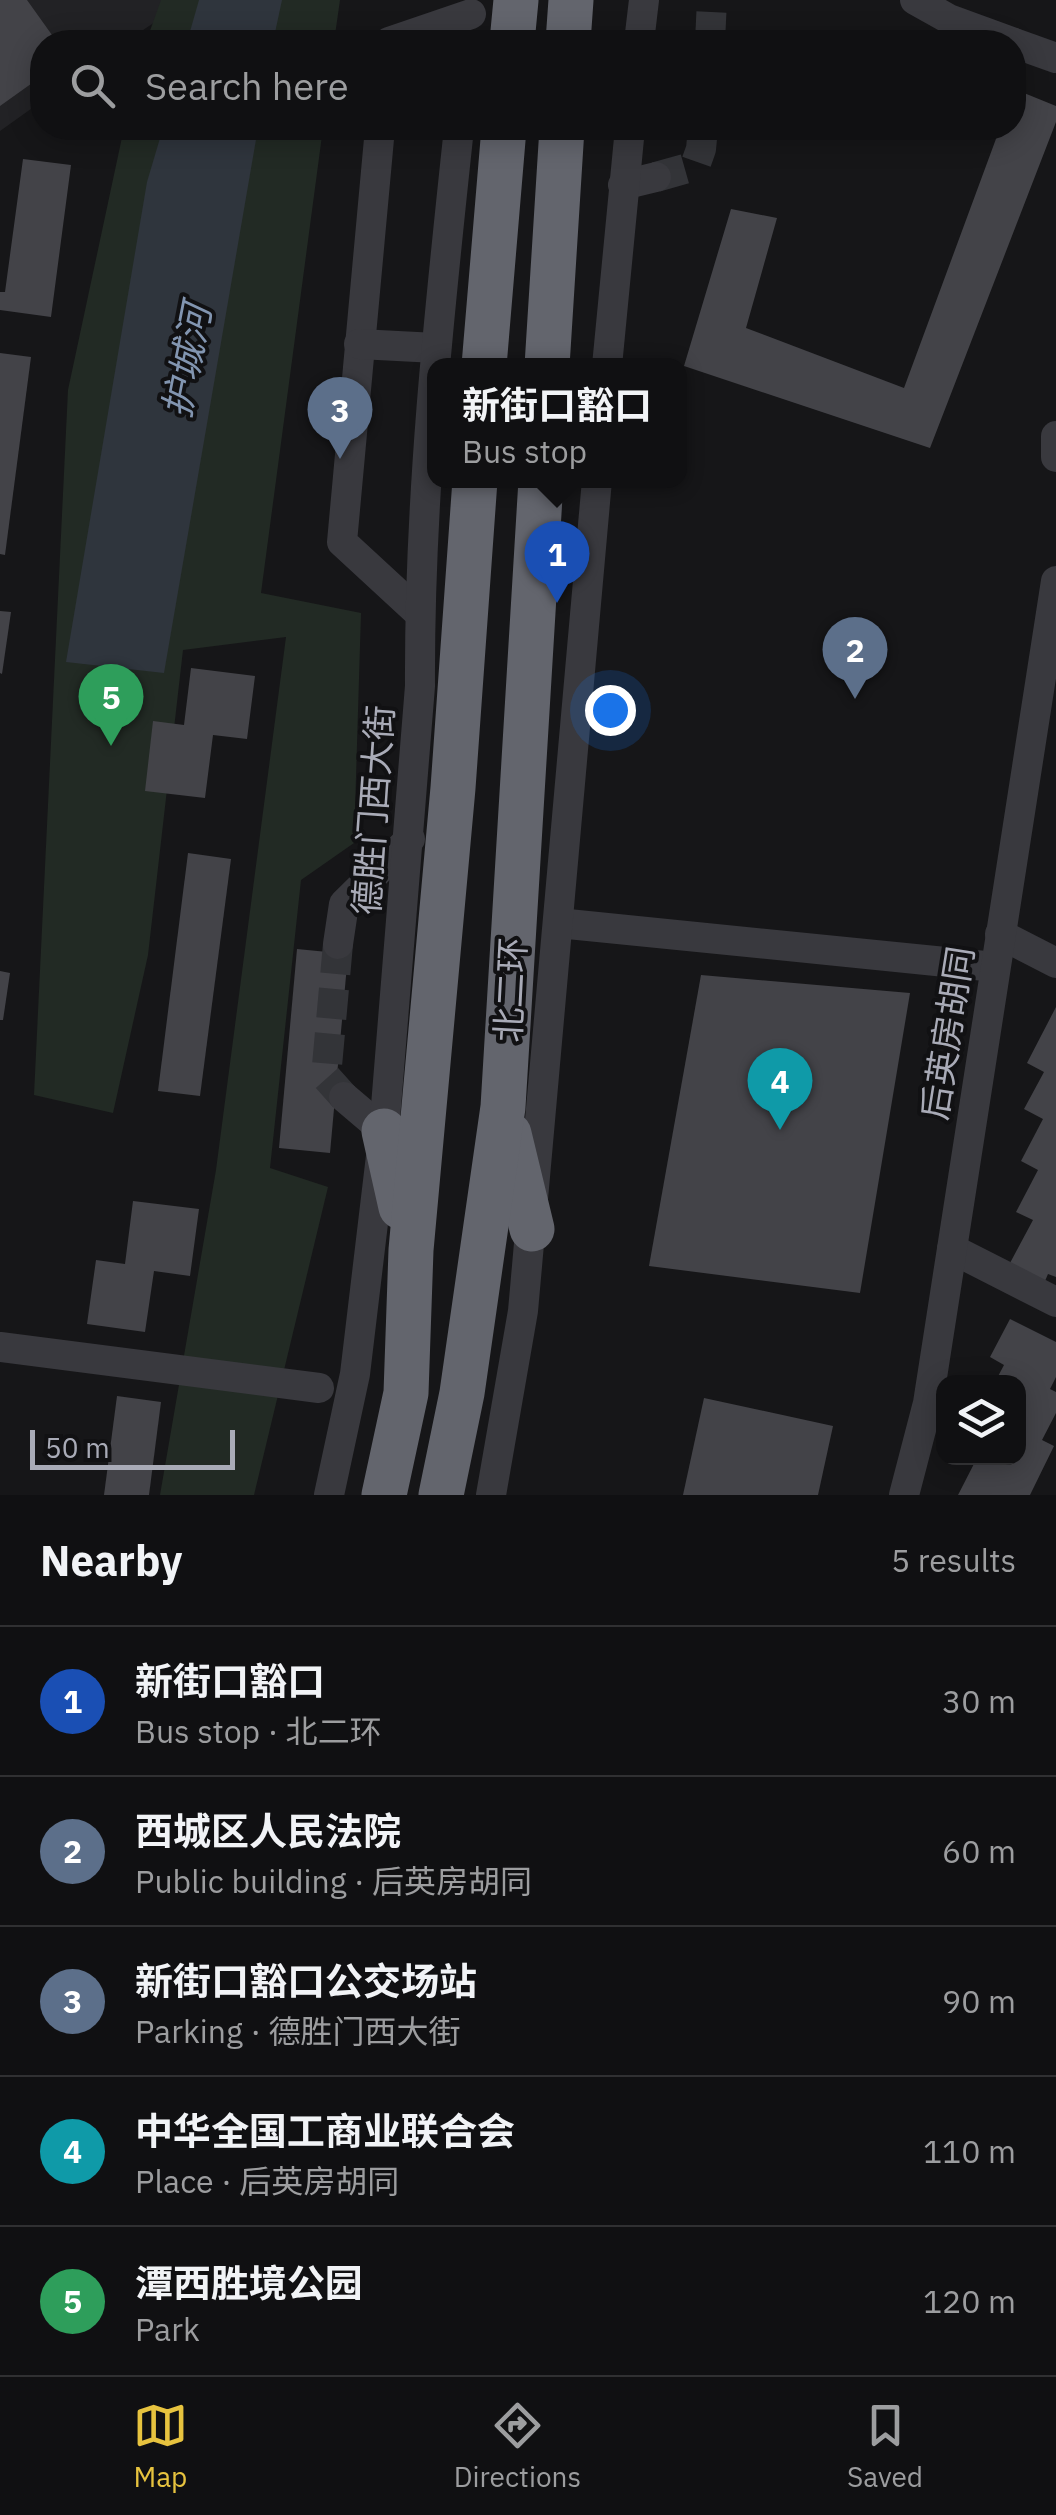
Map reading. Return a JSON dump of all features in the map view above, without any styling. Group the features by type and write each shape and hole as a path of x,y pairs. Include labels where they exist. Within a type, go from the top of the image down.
{"highway":[{"path":"513,30 516,0"},
{"path":"569,30 571,0"},
{"path":"485,358 503,140"},
{"path":"548,358 561,140"},
{"name":"北二环","path":"384,1495 406,1393 410,1250 454,788 474,488"},
{"name":"北二环","path":"441,1495 462,1393 503,1107 541,488"},
{"path":"503,1107 532,1229"},
{"path":"384,1131 410,1250"}],"street":[{"path":"640,30 644,0"},
{"path":"914,0 978,30"},
{"path":"431,30 471,19"},
{"path":"1026,48 1056,58"},
{"path":"379,140 342,542 420,614"},
{"name":"德胜门西大街","path":"435,358 458,140"},
{"path":"608,358 629,140"},
{"path":"623,185 656,178"},
{"path":"359,344 436,348"},
{"path":"1056,436 1056,456"},
{"name":"德胜门西大街","path":"329,1495 356,1374 384,1131 420,686 427,440"},
{"path":"492,1495 523,1311 532,1229 596,488"},
{"name":"后英房胡同","path":"904,1495 928,1402 1056,580"},
{"path":"338,944 344,904 410,839"},
{"path":"558,924 995,967"},
{"path":"1000,934 1056,963"},
{"path":"344,1096 384,1131"},
{"path":"952,1249 1056,1302"},
{"path":"0,1347 319,1388"}],"shaded area":[{"path":"0,0 167,0 161,18 143,30 30,30 30,110 0,131"},
{"path":"161,0 340,0 336,30 150,30"},
{"path":"121,140 321,140 261,593 361,613 354,843 301,880 270,1168 328,1187 254,1495 160,1495 216,1170 286,637 183,650 148,955 113,1113 34,1095 68,390"}],"water":[{"path":"199,0 282,0 276,30 190,30"},
{"name":"护城河","path":"159,140 256,140 164,673 66,662 147,182"}],"building":[{"path":"0,0 27,0 48,30 30,30 30,85 0,106"},
{"path":"1026,94 1056,106 1056,122 930,448 687,367 731,209 777,218 746,328 904,388 996,140 1026,140"},
{"path":"23,159 71,165 51,317 0,310"},
{"path":"0,353 31,357 5,555 0,554"},
{"path":"0,611 11,612 2,674 0,673"},
{"path":"191,668 255,676 247,739 213,735 205,798 145,791 153,721 184,725"},
{"path":"188,853 231,859 200,1096 158,1091"},
{"path":"297,949 348,954 330,1153 279,1148"},
{"path":"0,971 10,973 3,1020 0,1020"},
{"path":"701,975 910,993 860,1293 649,1266"},
{"path":"1056,1007 1056,1277 1048,1274 1045,1281 1010,1263 1033,1220 1016,1212 1038,1170 1021,1161 1043,1119 1024,1109 1044,1072 1027,1063"},
{"path":"133,1201 199,1209 190,1276 154,1271 145,1332 87,1324 96,1260 125,1264"},
{"path":"1010,1319 1056,1342 1056,1377 1050,1389 1056,1392 1056,1413 1042,1440 1054,1446 1030,1495 958,1495 973,1465 1026,1465 1026,1375 999,1375 1004,1365 990,1357"},
{"path":"117,1396 161,1402 149,1495 104,1495"},
{"path":"704,1398 833,1426 818,1495 683,1495"}],"tunnel":[{"path":"711,30 712,0"},
{"path":"656,177 695,166 702,140"},
{"path":"338,944 326,1077 344,1097"}],"place":[{"name":"新街口豁口公交场站","path":"340,459"},
{"name":"新街口豁口","path":"557,603"},
{"name":"西城区人民法院","path":"855,699"},
{"name":"潭西胜境公园","path":"111,746"},
{"name":"中华全国工商业联合会","path":"780,1130"}]}
